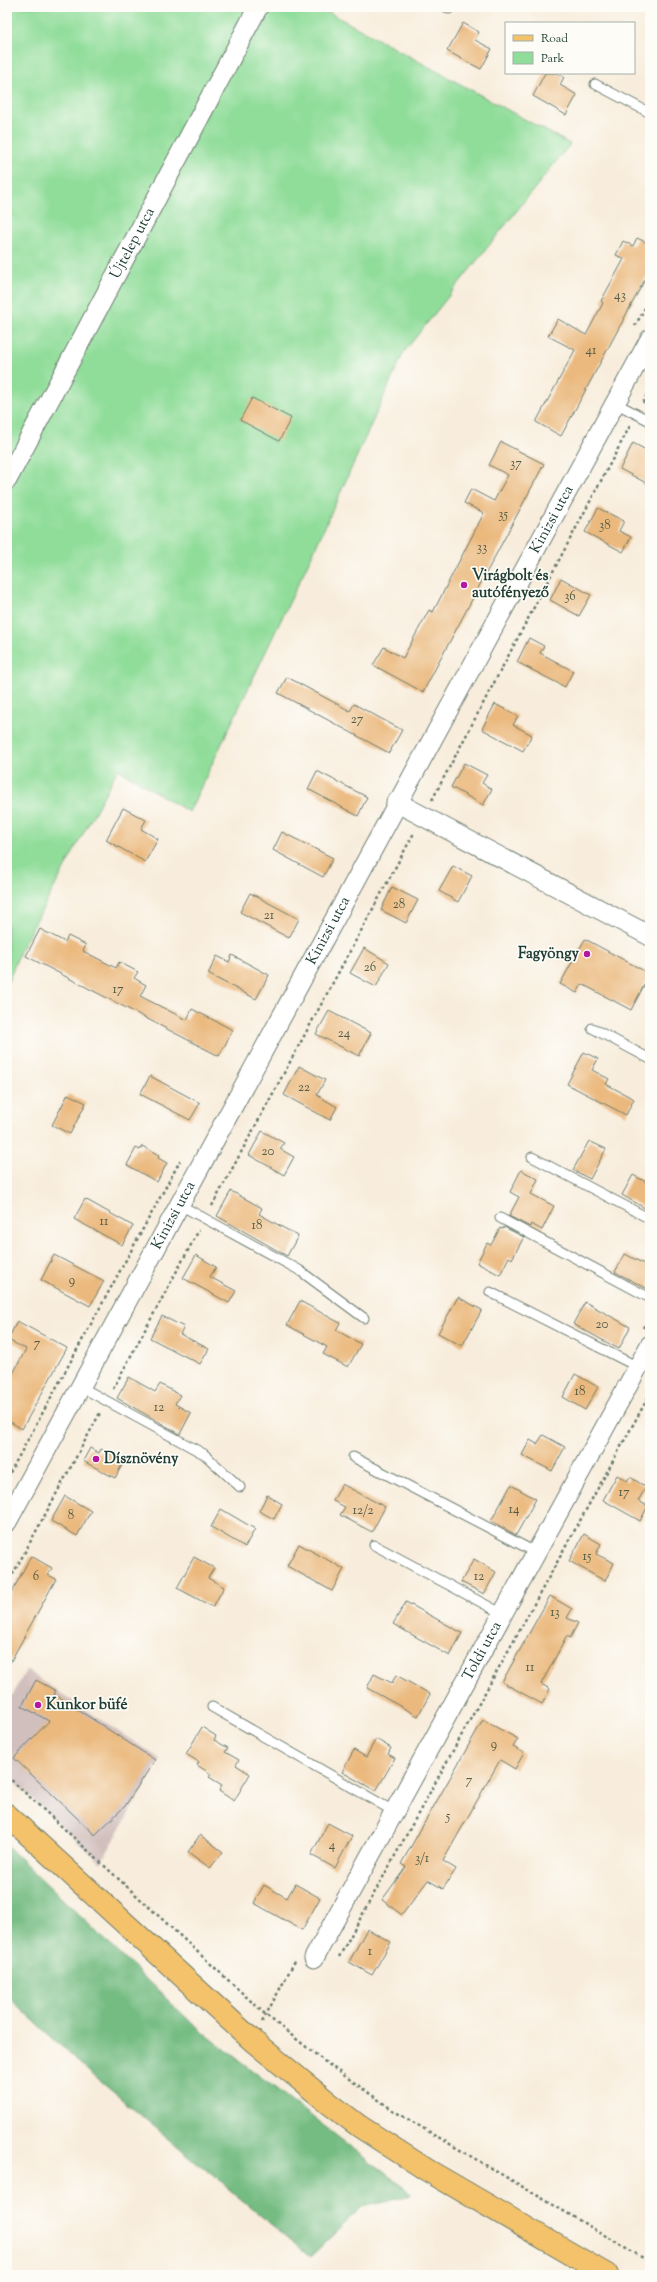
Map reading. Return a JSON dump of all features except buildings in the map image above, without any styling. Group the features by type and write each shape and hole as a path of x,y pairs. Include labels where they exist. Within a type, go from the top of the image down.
{"main road":[{"path":"7,1815 253,2041 330,2104 359,2126 427,2170 607,2275"}],"street":[{"name":"Újtelep utca","path":"7,480 258,7"},
{"name":"Kinizsi utca","path":"7,1522 180,1205 396,802 650,339"},
{"path":"396,802 650,936"},
{"name":"Toldi utca","path":"314,1958 504,1614 650,1345"}],"lane":[{"path":"594,84 650,113"},
{"path":"615,403 650,421"},
{"path":"592,1028 650,1059"},
{"path":"532,1157 650,1219"},
{"path":"180,1205 299,1270 364,1318"},
{"path":"500,1218 650,1298"},
{"path":"490,1292 638,1368"},
{"path":"81,1387 204,1454 240,1487"},
{"path":"353,1457 537,1553"},
{"path":"374,1545 504,1614"},
{"path":"212,1707 395,1812"}],"path":[{"path":"639,410 650,388"},
{"path":"7,1585 423,817 631,424"},
{"path":"339,1957 650,1394"},
{"path":"7,1776 266,2015 324,2061 394,2111 650,2262"}],"shaded area":[{"path":"26,1670 160,1759 101,1863 7,1776 7,1692 13,1695"}],"green space":[{"path":"7,7 319,7 570,144 404,352 313,553 189,812 118,769 21,949 7,984"},
{"path":"7,1846 195,2026 412,2194 362,2207 310,2257 88,2071 7,1996"}],"place":[{"name":"Virágbolt és autófényező","path":"464,585"},
{"name":"Fagyöngy","path":"587,954"},
{"name":"Dísznövény","path":"96,1459"},
{"name":"Kunkor büfé","path":"38,1705"}]}
